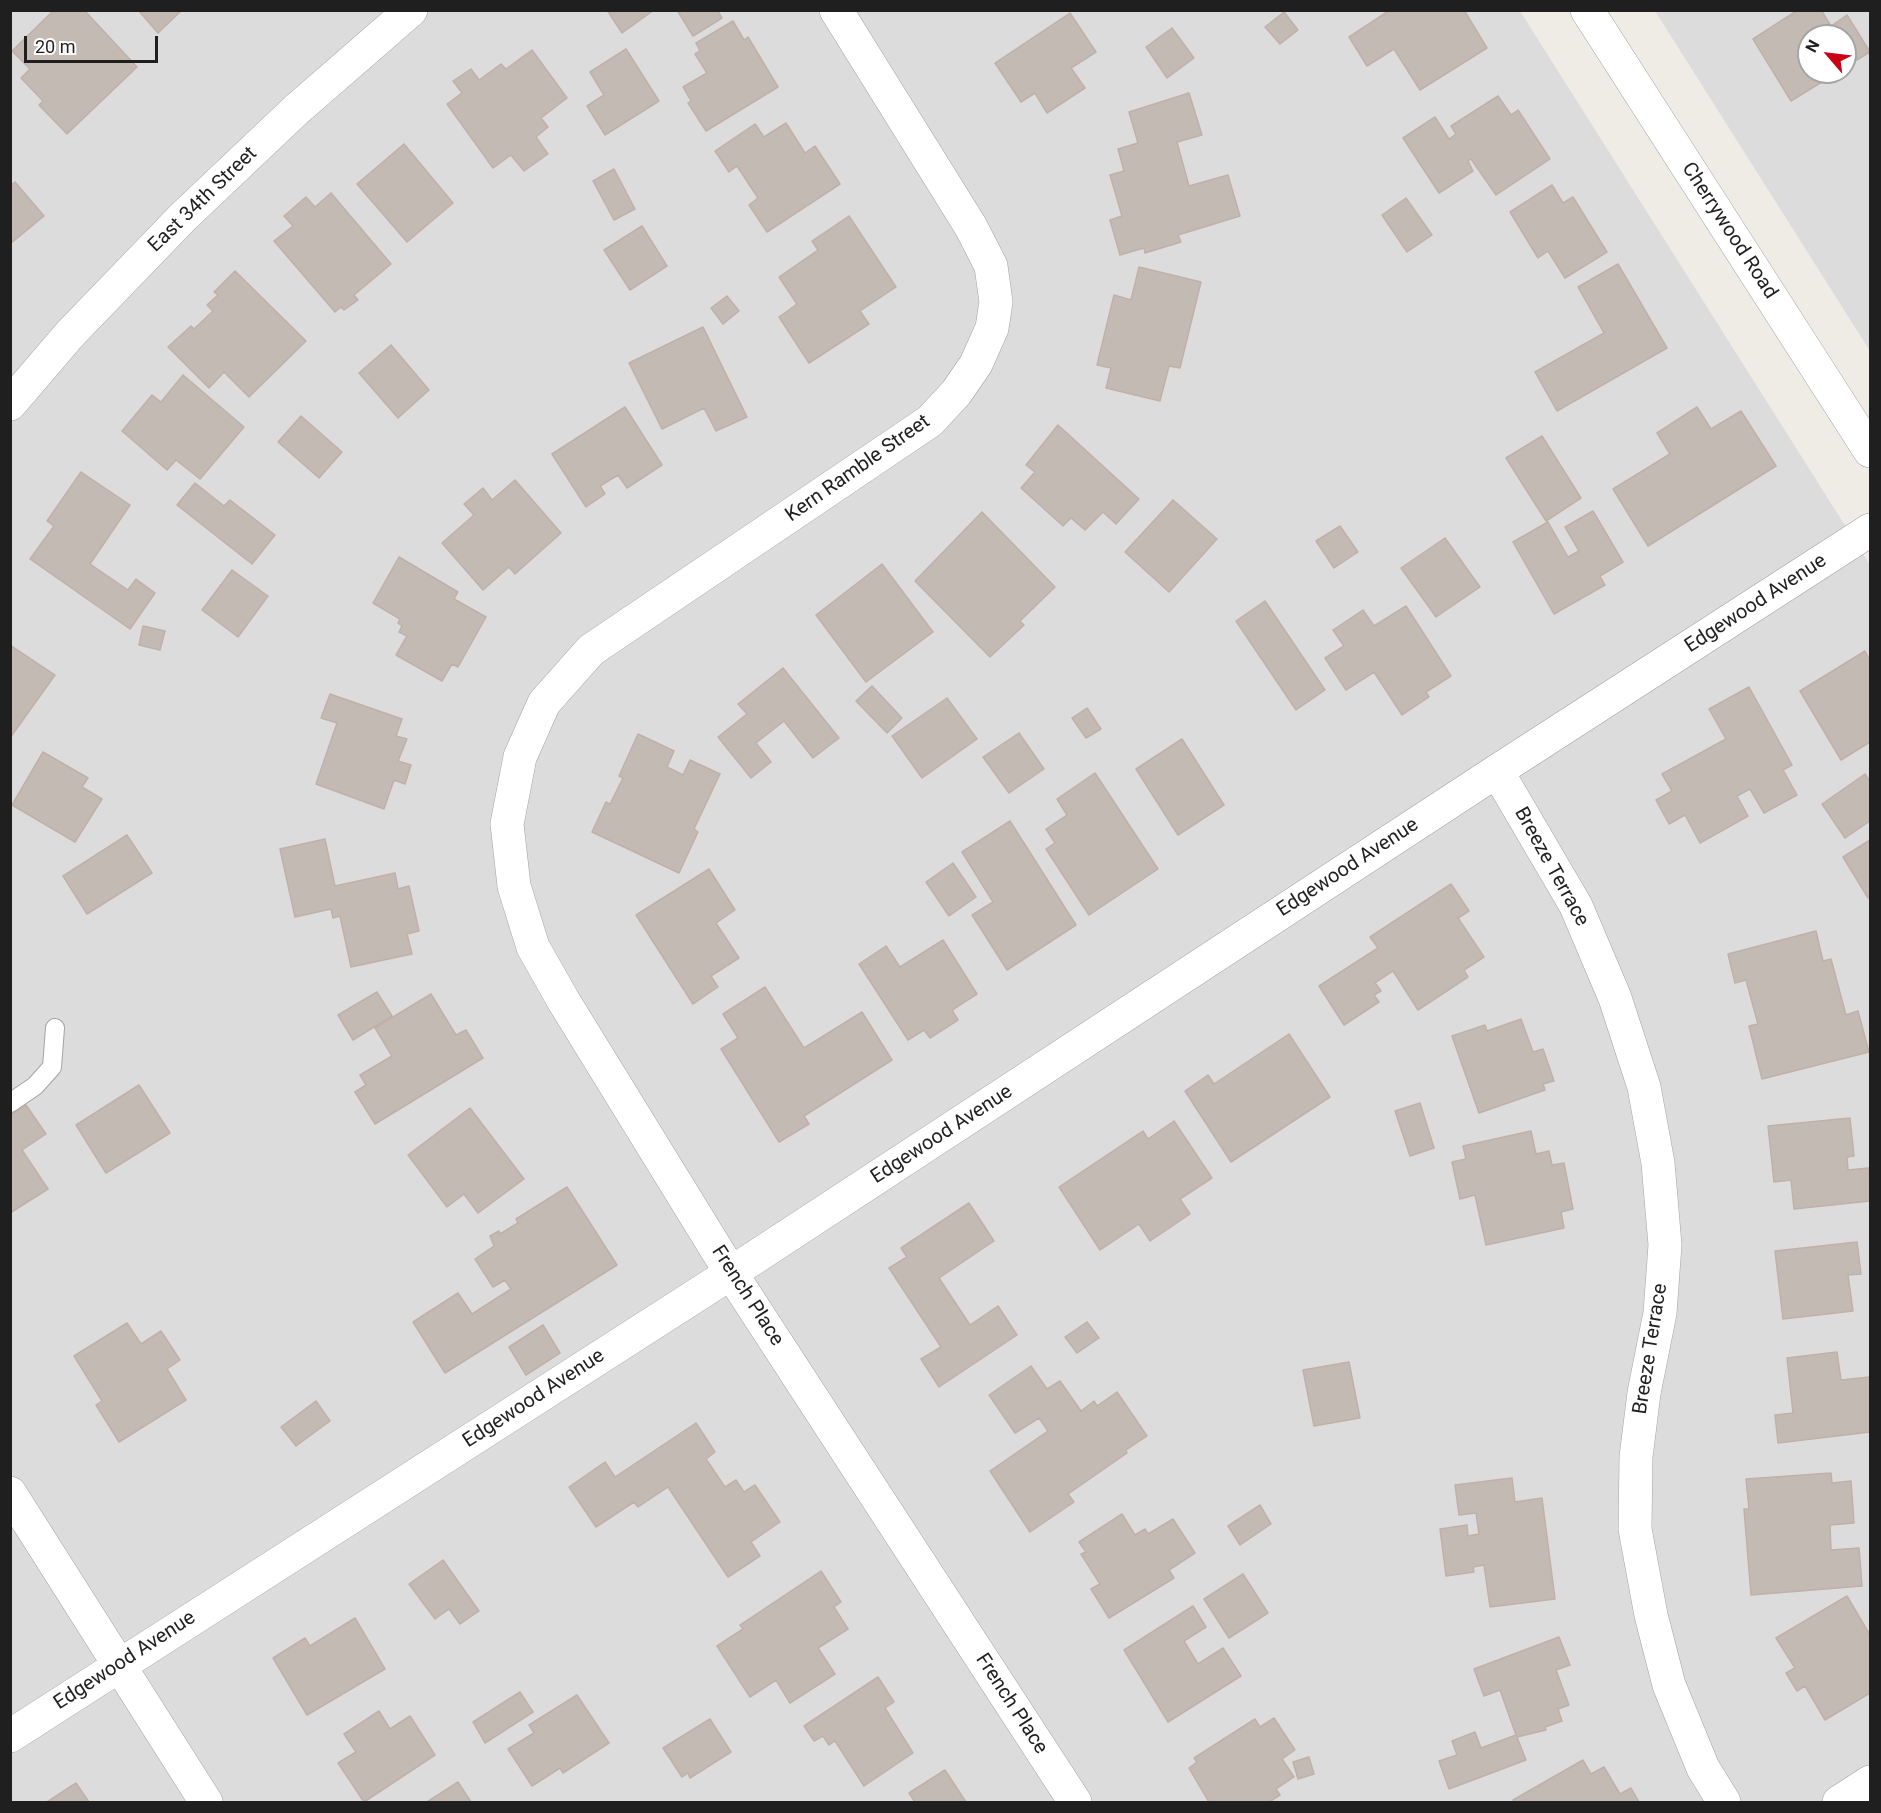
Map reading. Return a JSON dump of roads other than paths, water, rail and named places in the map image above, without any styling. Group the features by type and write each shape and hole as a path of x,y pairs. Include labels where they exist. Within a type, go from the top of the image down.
{"street":[{"name":"East 34th Street","path":"10,404 70,334 182,218 296,110 411,10"},
{"name":"Kern Ramble Street","path":"519,757 544,703 591,650 930,421 956,393 976,364 992,328 996,302 991,266 972,227 836,10"},
{"name":"Cherrywood Road","path":"1587,10 1870,451"},
{"name":"Edgewood Avenue","path":"10,1736 731,1273 1497,771 1870,530"},
{"name":"French Place","path":"519,757 507,824 514,886 533,947 563,1000 731,1273 1075,1803"},
{"name":"Breeze Terrace","path":"1497,771 1576,906 1615,998 1644,1087 1658,1163 1665,1245 1660,1313 1644,1393 1636,1457 1635,1529 1651,1615 1669,1685 1703,1768 1724,1803"},
{"path":"10,1493 117,1666 206,1803"},
{"path":"1839,1803 1870,1782"}],"lane":[{"path":"10,1103 34,1086 52,1067 55,1028"}]}
